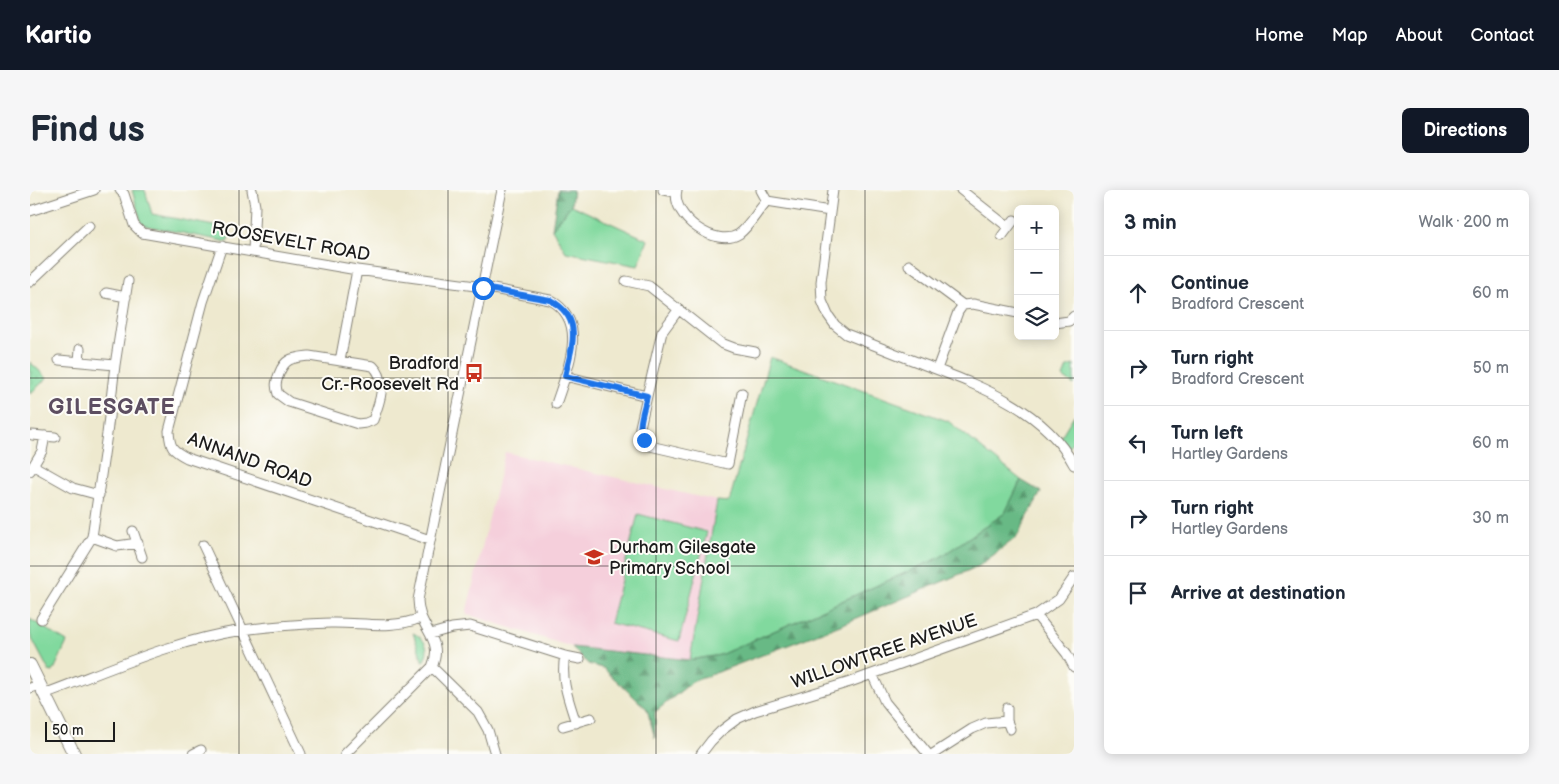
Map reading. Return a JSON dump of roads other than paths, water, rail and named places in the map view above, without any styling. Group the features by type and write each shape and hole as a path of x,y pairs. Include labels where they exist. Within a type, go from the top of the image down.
{"street":[{"path":"30,211 94,190"},
{"name":"ROOSEVELT ROAD","path":"120,190 124,194 134,225 142,232 357,270 483,288 550,300 559,305 568,317 574,342 556,404"},
{"path":"252,190 255,206 252,251"},
{"path":"350,753 432,667 436,652 435,642 420,618 418,600 502,190"},
{"path":"663,190 676,191 675,197 680,211 691,223 720,238 728,238 739,234 767,201"},
{"path":"761,190 767,201"},
{"path":"833,190 821,282 822,301 834,325 846,334 967,381 1009,401 1036,420 1052,436 1074,465"},
{"path":"961,190 1011,224 1002,236"},
{"path":"767,201 830,210"},
{"path":"30,282 89,226"},
{"name":"ANNAND ROAD","path":"222,246 203,302 171,422 169,431 170,445 187,458 430,540"},
{"path":"909,265 963,305 973,304 1014,312"},
{"path":"340,361 357,270"},
{"path":"41,619 92,537 128,281"},
{"path":"626,282 649,286 722,342 734,348 755,352"},
{"path":"106,293 126,297"},
{"path":"937,369 958,312 963,305"},
{"path":"679,308 662,332 640,434 650,446 728,464 742,393"},
{"path":"1059,322 1069,320 1074,316"},
{"path":"79,361 80,349"},
{"path":"308,356 340,361 372,366 380,373 382,384 374,420 366,424 358,424 289,402 278,394 275,385 283,364 293,358 308,356"},
{"path":"59,360 115,365"},
{"path":"565,376 647,396"},
{"path":"32,435 56,437"},
{"path":"44,436 42,451 32,469 73,488 98,495"},
{"path":"134,531 142,557"},
{"path":"92,537 118,546 138,543"},
{"path":"202,545 302,754"},
{"name":"WILLOWTREE AVENUE","path":"702,754 710,741 721,731 743,716 755,711 872,674 1036,615 1059,599 1074,577"},
{"path":"1036,615 1067,654 1074,667"},
{"path":"38,689 191,641 242,630 331,623 398,625 420,618"},
{"path":"431,634 452,628 470,626 580,659"},
{"path":"565,656 563,666 564,681 576,723"},
{"path":"30,665 38,689 74,754"},
{"path":"432,667 478,712 488,730 495,754"},
{"path":"872,674 885,702 928,754"},
{"path":"933,754 972,729 986,723 1008,725 1007,708"},
{"path":"563,726 591,718"}],"place":[{"name":"Bradford Cr.-Roosevelt Rd","path":"474,373"},
{"name":"Durham Gilesgate Primary School","path":"594,557"}],"district":[{"name":"GILESGATE","path":"112,406"}]}
